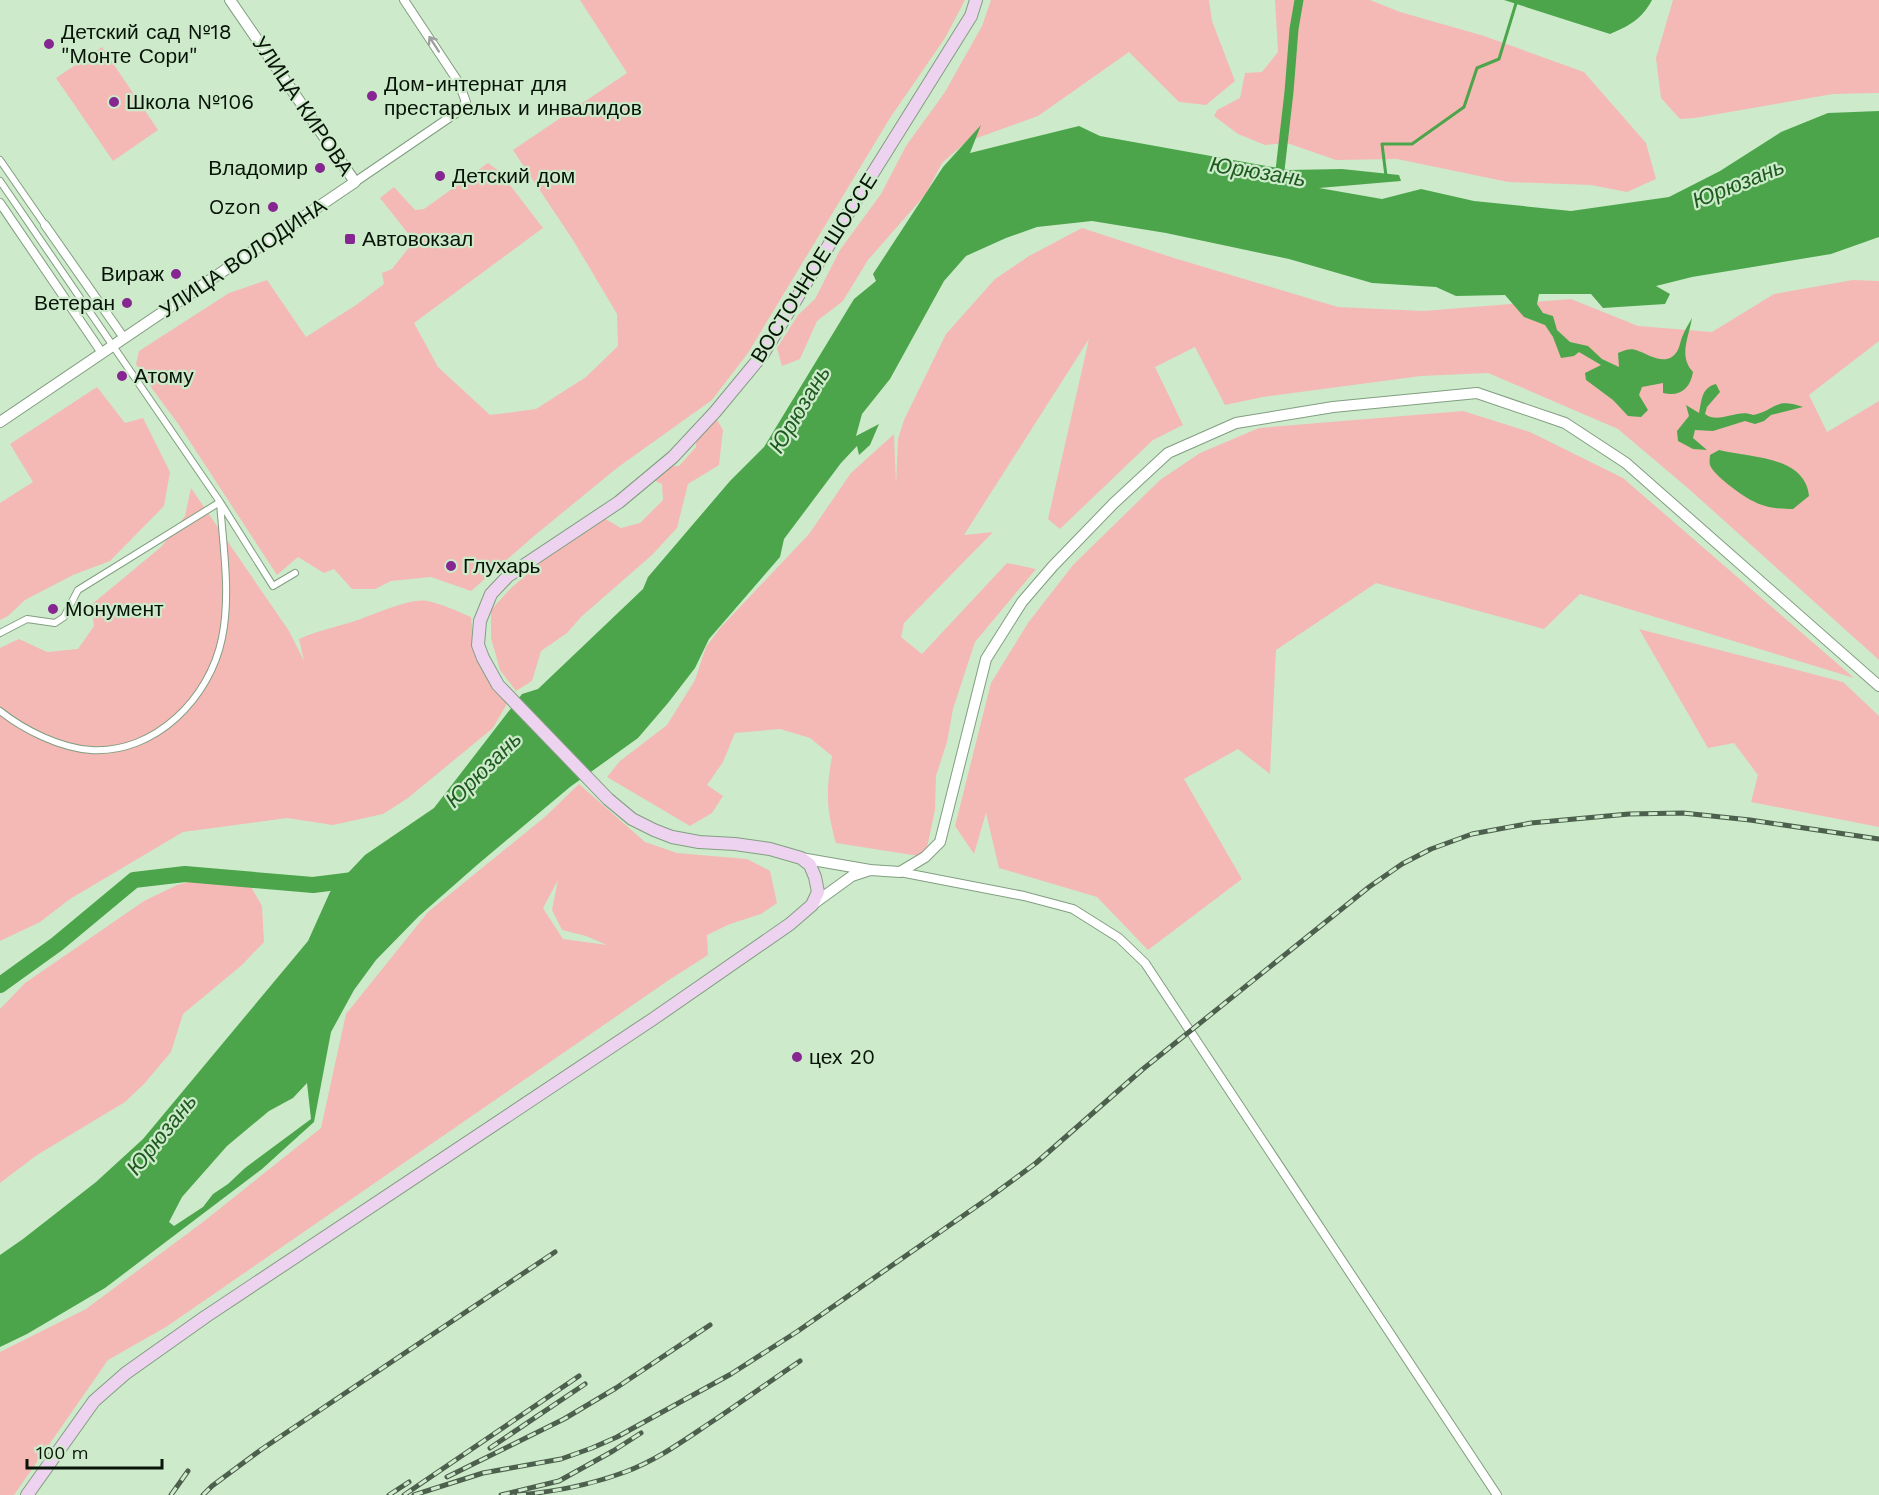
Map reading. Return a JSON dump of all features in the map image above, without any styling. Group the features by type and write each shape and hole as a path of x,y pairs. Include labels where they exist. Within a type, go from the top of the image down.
{"main road":[{"name":"ВОСТОЧНОЕ ШОССЕ","path":"801,858 770,849 672,837 654,831 632,819 608,799 498,685 478,645 480,621 490,594 508,576 619,502 673,457 764,354 861,192 971,16 976,0"},
{"path":"27,1495 94,1401 126,1373 188,1328 653,1019 790,924 812,905 818,892 810,866 801,858"}],"street":[{"name":"УЛИЦА КИРОВА","path":"230,0 355,182"},
{"name":"УЛИЦА ВОЛОДИНА","path":"0,422 459,111 466,102 459,83 406,3"},
{"path":"0,160 124,338"},
{"path":"0,181 220,502 273,586 295,573"},
{"path":"0,203 102,353"},
{"path":"900,872 925,857 940,842 986,659 1022,602 1114,502 1168,453 1236,423 1333,406 1477,393 1565,423 1626,463 1879,686"},
{"path":"0,633 27,619 55,622 64,617 78,590 220,502"},
{"path":"0,711 51,742 91,750 122,747 156,734 190,706 208,678 222,640 227,606 220,502"},
{"name":"ВОСТОЧНОЕ ШОССЕ","path":"801,858 870,870 900,872"},
{"path":"812,905 852,876 870,870"},
{"path":"900,872 1073,909 1119,938 1145,963 1497,1495"}],"shaded area":[{"path":"580,0 965,0 945,38 890,118 748,353 712,400 617,468 471,591 431,577 391,581 375,589 352,589 334,569 324,573 298,557 277,575 179,425 136,364 139,351 229,293 267,280 306,337 384,284 382,273 392,269 414,241 380,198 394,187 415,210 424,209 488,163 500,172 543,228 414,323 438,367 490,415 536,409 586,377 618,346 617,314 573,240 513,150 627,73"},
{"path":"991,0 1209,0 1212,21 1235,81 1206,105 1179,102 1129,52 1038,116 966,142 942,163 925,195 868,260 843,301 817,321 800,359 782,366 777,348 798,315 815,299 840,250 881,194 906,146 945,92 982,26"},
{"path":"1275,0 1370,0 1400,12 1484,36 1584,72 1646,143 1656,179 1627,192 1591,185 1508,182 1397,159 1336,160 1287,143 1265,145 1238,134 1214,116 1217,110 1240,98 1245,73 1262,72 1278,52"},
{"path":"1673,0 1879,0 1879,93 1833,94 1680,119 1661,98 1656,58"},
{"path":"102,47 158,130 113,161 56,78"},
{"path":"1082,228 1338,307 1423,311 1571,299 1638,326 1712,332 1774,294 1853,280 1879,281 1879,341 1809,395 1827,432 1879,401 1879,660 1690,490 1618,429 1488,373 1421,376 1263,397 1225,405 1195,347 1155,367 1183,425 1153,440 1060,529 1048,519 1089,339 964,535 993,532 904,623 901,637 922,654 1007,563 1036,569 975,642 953,709 947,742 936,776 935,810 925,857 836,843 828,800 832,756 810,738 780,729 735,733 723,762 707,785 723,796 712,813 690,826 607,777 620,761 667,725 695,680 706,647 721,627 809,534 851,473 894,434 896,485 898,439 904,420 946,334 995,279 1029,256"},
{"path":"97,387 125,423 143,418 170,472 164,506 110,561 73,575 25,600 8,616 0,620 0,503 33,482 10,444"},
{"path":"1463,411 1530,432 1623,478 1854,678 1580,594 1544,629 1376,583 1276,650 1270,774 1238,749 1184,779 1242,879 1148,950 1097,897 999,868 986,813 974,854 955,826 991,683 1028,623 1073,565 1160,480 1200,453 1259,428"},
{"path":"717,420 723,430 719,465 688,484 677,528 652,555 581,617 567,633 541,651 532,681 516,691 500,670 491,638 491,610 510,589 597,514 621,528 640,523 663,500 662,484 649,478 662,466 679,466 696,447 696,439"},
{"path":"191,488 289,631 304,661 299,639 403,604 427,601 471,617 473,635 508,702 493,728 408,798 383,814 333,825 287,818 183,832 70,899 40,922 0,941 0,648 19,639 47,652 78,649 94,626 91,605 161,547 185,516"},
{"path":"1639,629 1843,682 1879,716 1879,827 1751,802 1758,775 1734,743 1708,748"},
{"path":"579,784 645,842 677,853 747,859 770,871 777,903 761,914 730,924 707,935 708,955 166,1327 108,1360 14,1495 0,1495 0,1352 86,1309 203,1222 321,1128 346,1014 428,912 546,816","holes":["558,880 552,910 562,930 586,936 607,945 563,939 543,908"]},
{"path":"215,875 245,876 262,906 264,942 242,965 183,1014 171,1052 125,1102 37,1155 0,1183 0,1009 25,983 144,901 177,885"}],"water":[{"path":"1504,0 1652,0 1634,21 1610,34"},
{"name":"Юрюзань","path":"1879,111 1879,237 1831,254 1692,277 1656,286 1670,294 1665,304 1603,308 1591,294 1539,294 1537,304 1543,313 1553,316 1557,330 1570,342 1588,346 1602,359 1619,367 1618,353 1629,350 1636,350 1662,359 1672,357 1692,318 1685,353 1693,372 1687,387 1679,393 1669,394 1663,393 1663,383 1642,387 1639,395 1648,410 1641,417 1628,416 1613,400 1586,380 1585,373 1601,365 1579,352 1574,356 1561,358 1553,337 1545,325 1524,317 1505,295 1456,296 1436,287 1372,283 1289,259 1166,233 1092,221 1037,227 966,256 944,281 890,379 862,414 856,436 879,424 870,445 859,455 857,446 841,463 784,539 780,557 709,639 695,668 668,703 638,738 570,787 477,865 419,916 376,960 354,990 331,1032 314,1122 262,1169 105,1288 27,1334 0,1347 0,1255 96,1182 143,1139 308,941 330,892 365,855 434,808 522,694 538,689 643,589 648,577 730,481 764,447 854,299 876,281 873,274 943,167 981,125 970,153 1079,126 1100,136 1289,170 1342,169 1399,175 1401,181 1319,188 1382,199 1421,189 1474,201 1571,211 1669,197 1720,171 1781,132 1828,113","holes":["307,1083 311,1119 213,1194 203,1207 174,1226 169,1222 182,1197 227,1146 269,1111 293,1098"]},
{"path":"1716,384 1720,392 1707,407 1705,414 1710,417 1741,413 1753,415 1786,403 1803,407 1771,415 1755,424 1745,421 1713,431 1695,430 1693,438 1707,450 1693,449 1678,441 1677,431 1689,416 1686,405 1699,413 1707,388"},
{"path":"1719,450 1760,457 1787,466 1805,483 1809,496 1793,509 1769,507 1750,500 1712,469 1710,455"}],"waterway":[{"name":"Юрюзань","path":"1279,179 1299,0"},
{"path":"1386,176 1382,144 1412,144 1464,107 1477,68 1499,59 1517,0"},
{"path":"0,985 57,944 134,880 185,874 313,885 361,879"}],"railway":[{"path":"414,1495 483,1473 561,1459 592,1448 617,1437 731,1374 798,1331 1036,1163 1143,1069 1369,887 1402,864 1431,849 1472,834 1531,823 1629,814 1683,813 1750,820 1879,839"},
{"path":"203,1495 262,1449 555,1252"},
{"path":"447,1477 564,1419 616,1388 710,1325"},
{"path":"517,1495 585,1484 637,1467 683,1441 800,1361"},
{"path":"404,1495 579,1376"},
{"path":"490,1448 585,1384"},
{"path":"501,1495 559,1481 641,1433"},
{"path":"171,1495 188,1471"},
{"path":"389,1495 409,1482"}],"place":[{"name":"Детский сад №18 \"Монте Сори\"","path":"49,44"},
{"name":"Дом-интернат для престарелых и инвалидов","path":"372,96"},
{"name":"Школа №106","path":"114,102"},
{"name":"Владомир","path":"320,168"},
{"name":"Детский дом","path":"440,176"},
{"name":"Ozon","path":"273,207"},
{"name":"Автовокзал","path":"350,239"},
{"name":"Вираж","path":"176,274"},
{"name":"Ветеран","path":"127,303"},
{"name":"Атому","path":"122,376"},
{"name":"Глухарь","path":"451,566"},
{"name":"Монумент","path":"53,609"},
{"name":"цех 20","path":"797,1057"}]}
